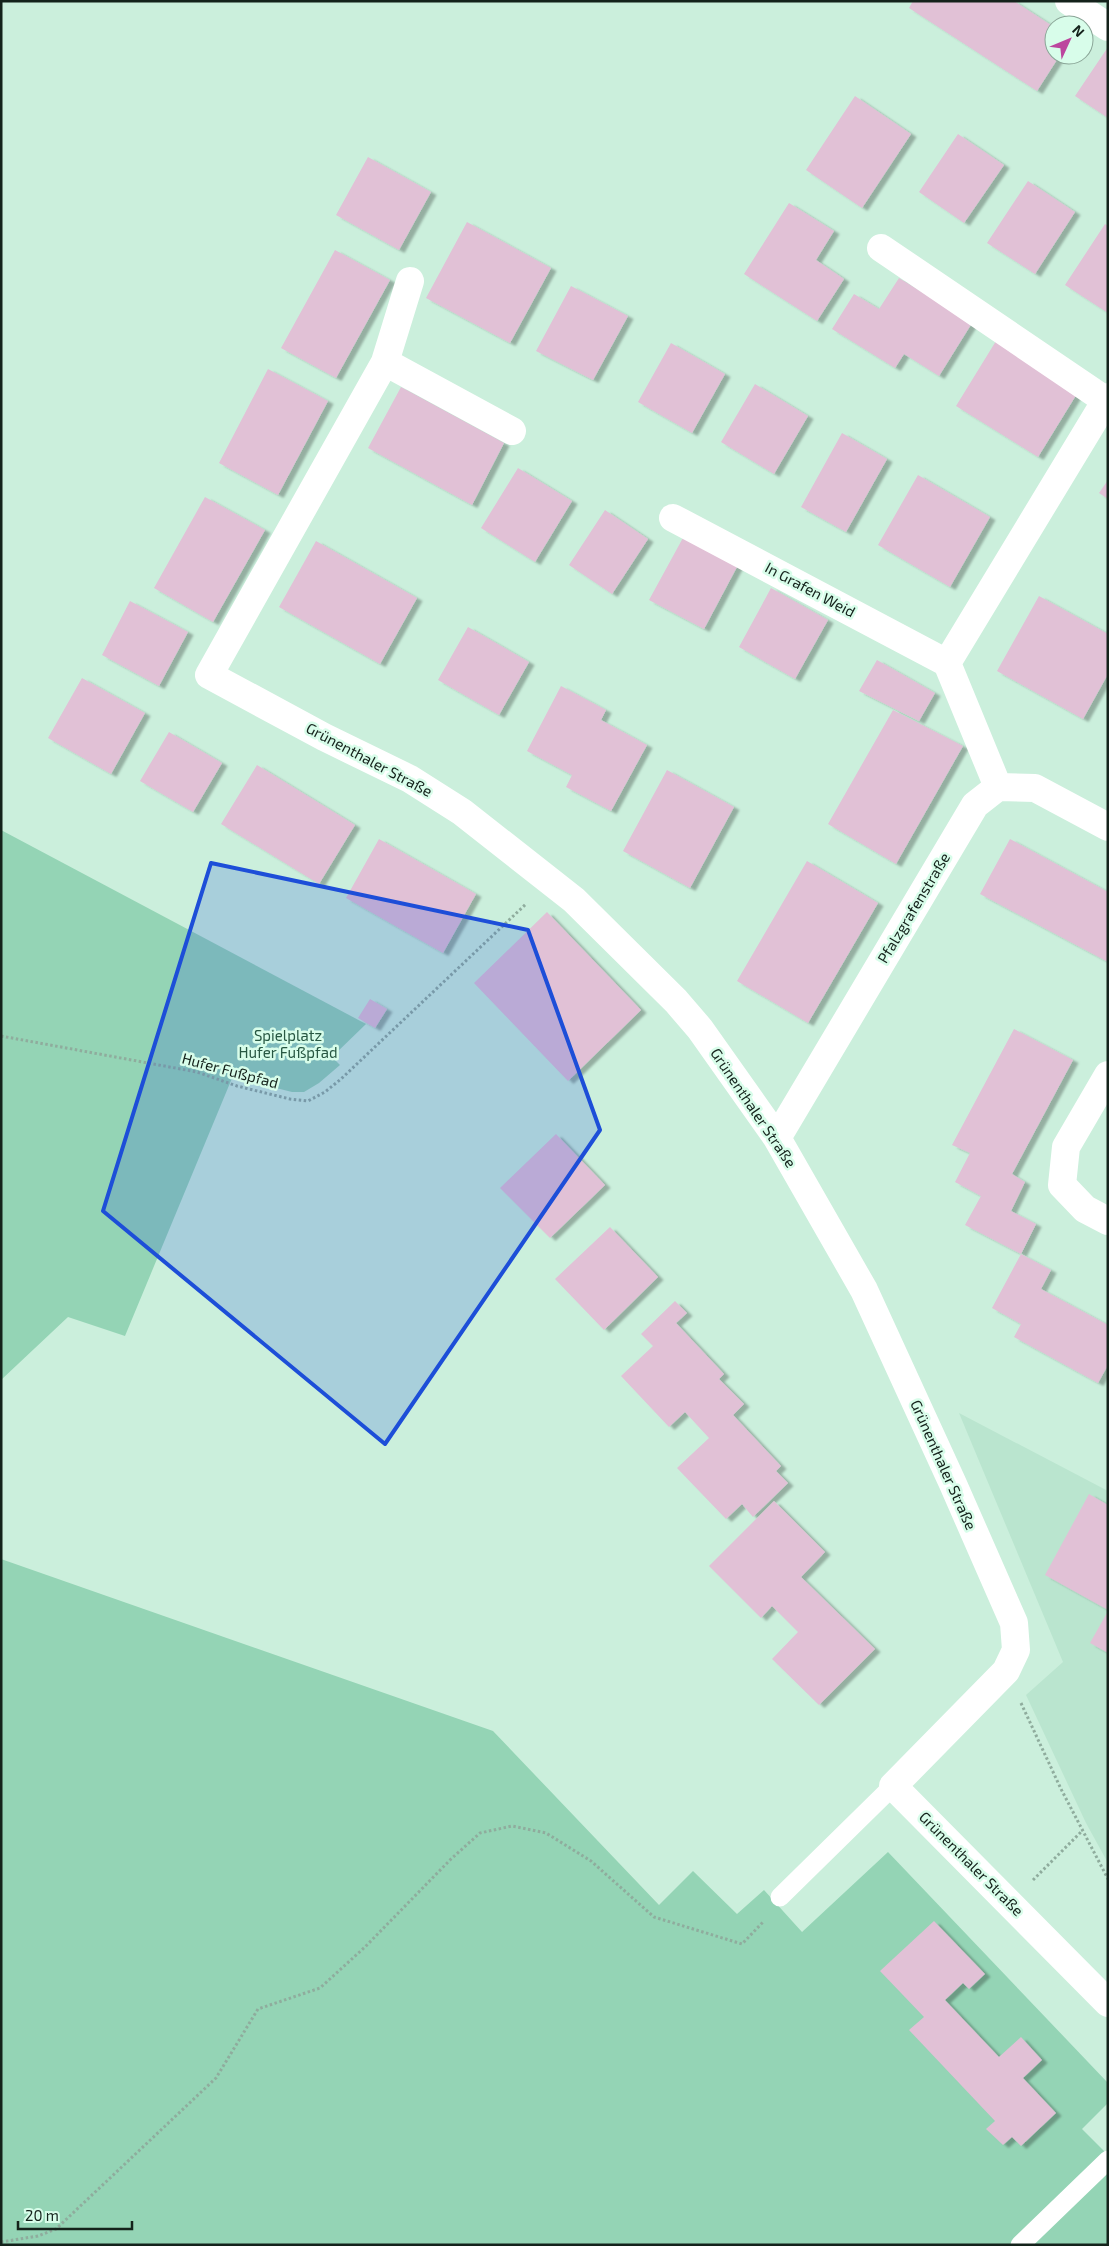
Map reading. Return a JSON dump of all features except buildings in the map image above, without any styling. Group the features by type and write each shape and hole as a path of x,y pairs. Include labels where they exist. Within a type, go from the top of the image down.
{"street":[{"path":"1069,1 1108,27"},
{"path":"881,248 1107,400 947,663 998,786 1035,788 1108,827"},
{"name":"Grünenthaler Straße","path":"410,281 385,362 209,675 324,737 410,779 462,812 574,900 676,1001 700,1029 777,1138 864,1290 1014,1623 1016,1650 1006,1671 893,1786 1108,2003"},
{"path":"385,362 512,431"},
{"name":"In Grafen Weid","path":"673,518 947,663"},
{"name":"Pfalzgrafenstraße","path":"777,1138 976,805 998,786"},
{"path":"1108,1075 1066,1147 1062,1185 1085,1209 1108,1221"}],"lane":[{"path":"780,1897 893,1786"},
{"path":"1020,2245 1108,2160"}],"path":[{"name":"Hufer Fußpfad","path":"1,1036 197,1072 237,1086 290,1099 308,1101 325,1092 341,1079 550,881"},
{"path":"1006,1671 1082,1831 1108,1879"},
{"path":"1,2242 38,2236 56,2229 216,2078 258,2009 320,1988 365,1947 451,1859 480,1833 512,1826 546,1833 591,1861 654,1917 742,1944 771,1913 780,1897"},
{"path":"1009,1903 1082,1831"}],"highlighted area":[{"path":"211,863 528,930 600,1130 385,1444 103,1211"}],"shaded area":[{"path":"959,1413 1108,1491 1108,1863 1086,1823 1026,1695 1063,1662"}],"green space":[{"name":"Spielplatz Hufer Fußpfad","path":"1,830 366,1024 332,1057 340,1065 319,1083 304,1092 292,1092 248,1081 235,1071 125,1336 68,1317 1,1380"},
{"path":"1,1559 493,1731 659,1905 693,1871 737,1914 764,1890 802,1932 888,1852 1108,2083 1108,2103 1082,2129 1108,2155 1108,2245 1,2245"}]}
